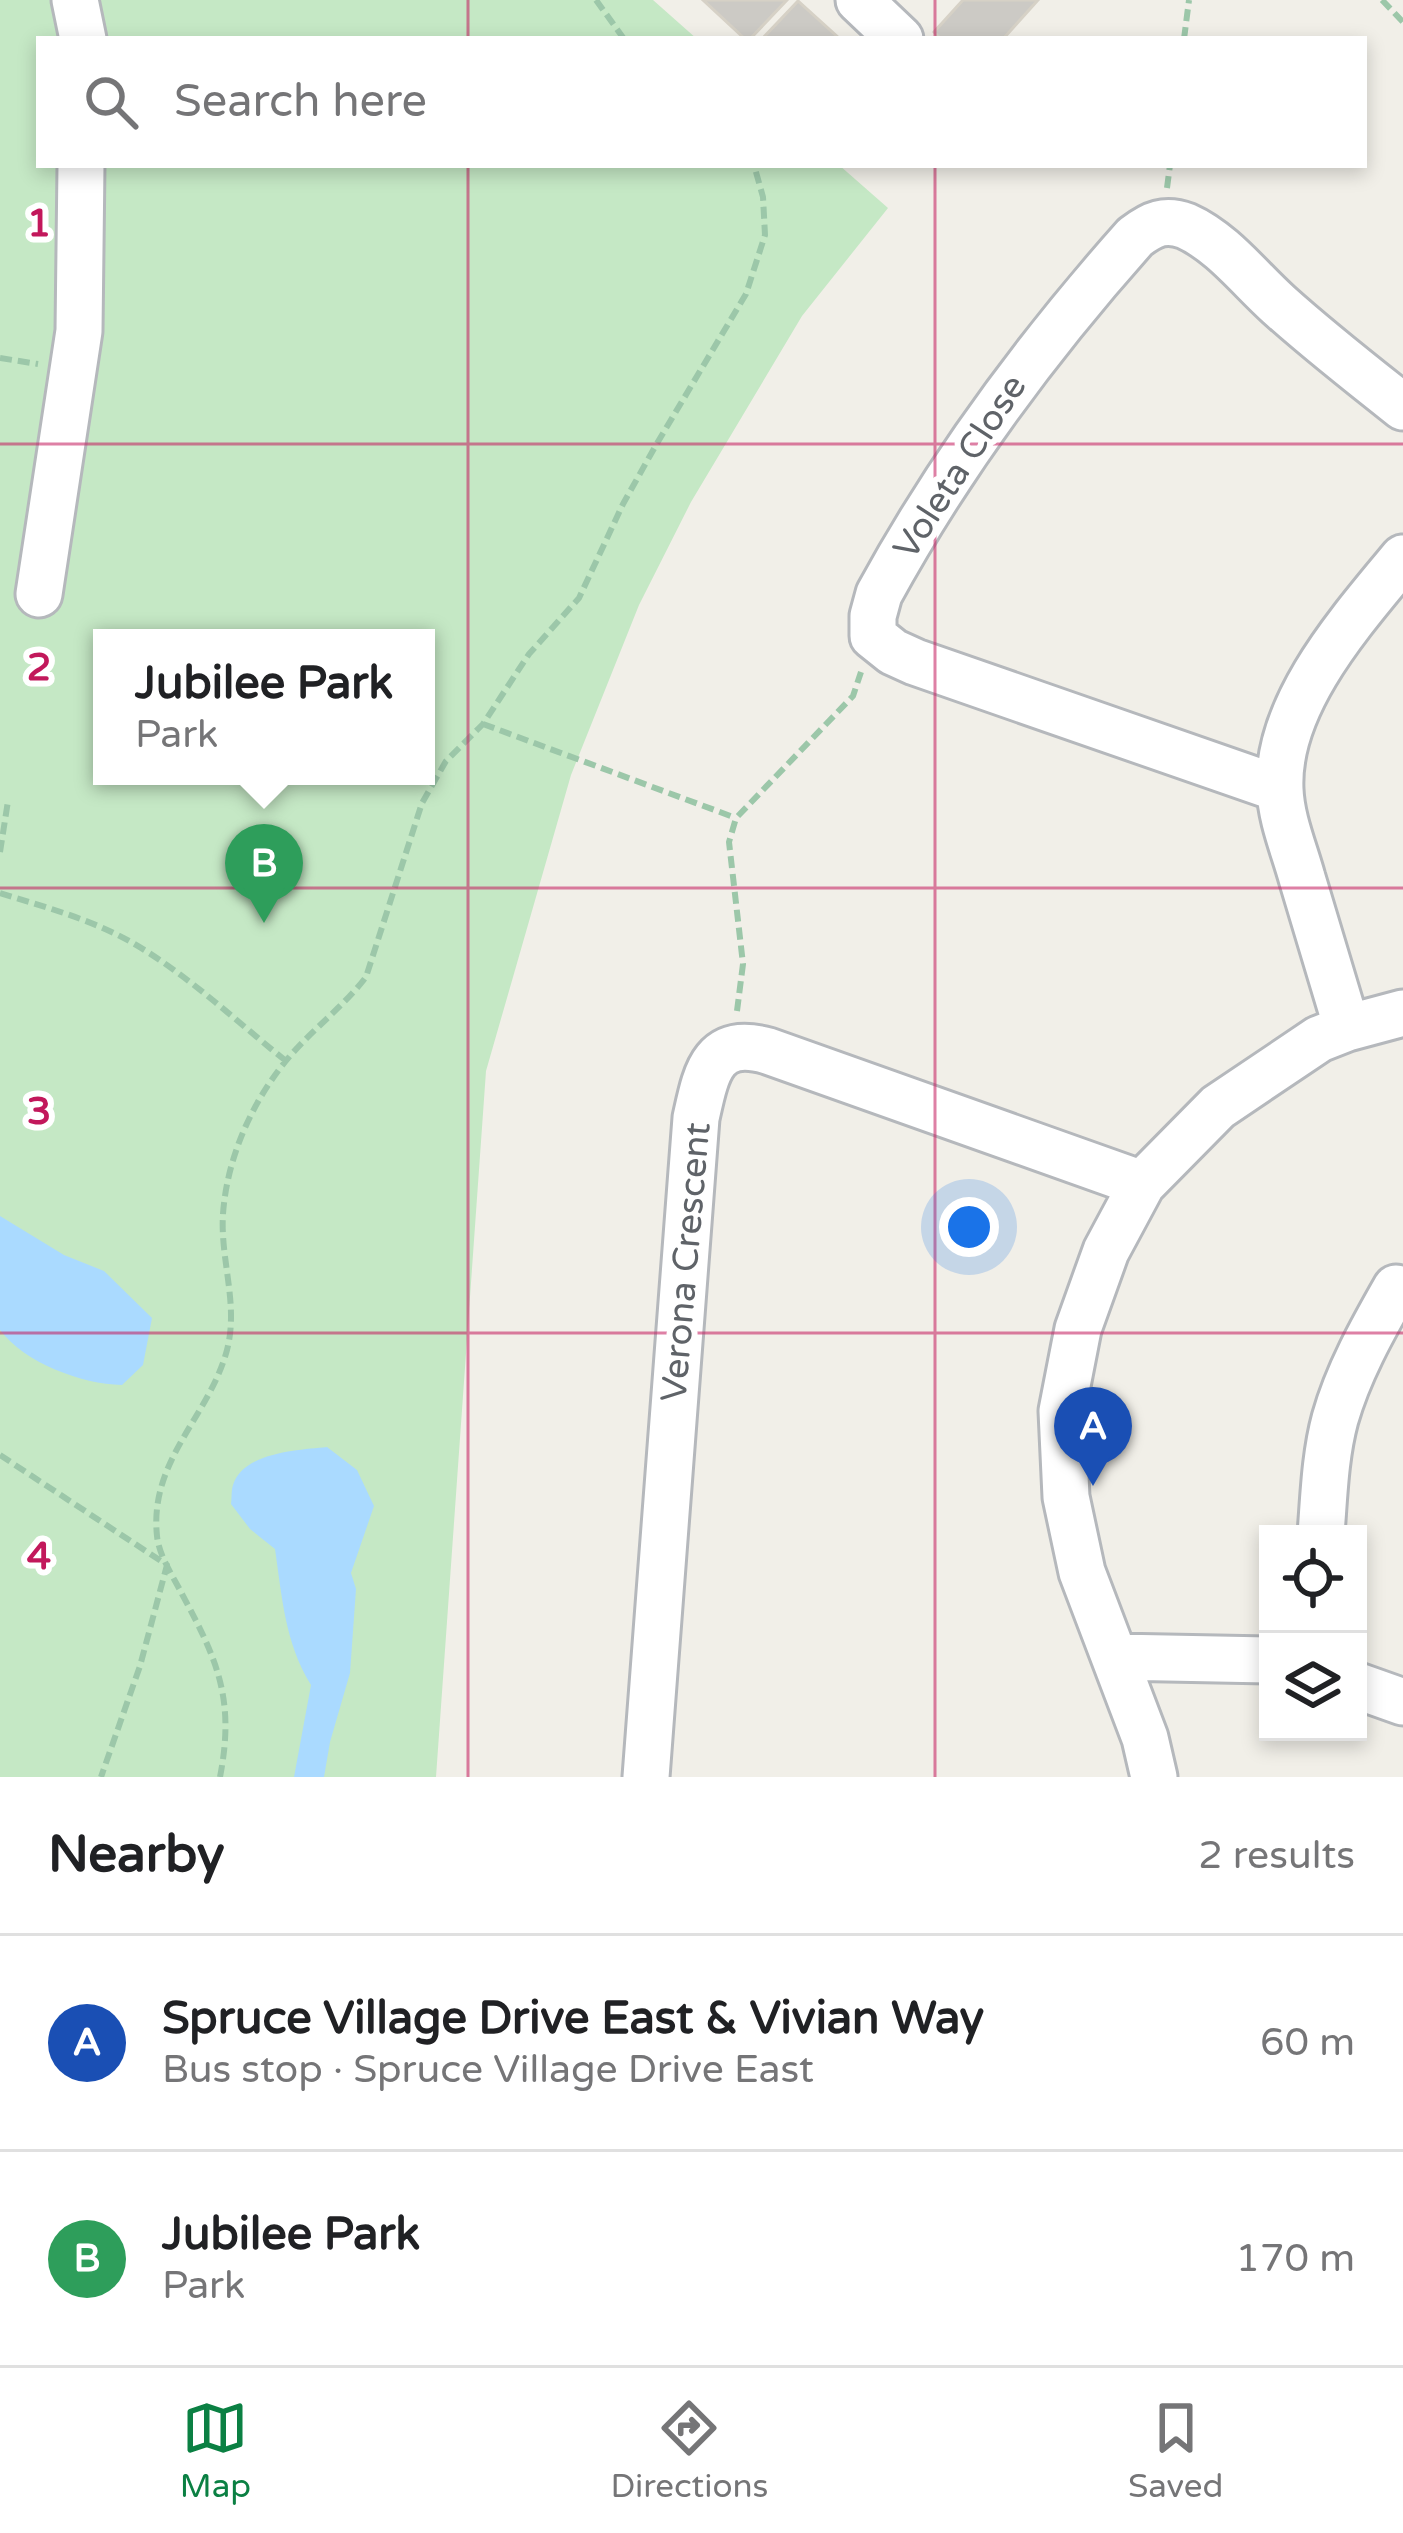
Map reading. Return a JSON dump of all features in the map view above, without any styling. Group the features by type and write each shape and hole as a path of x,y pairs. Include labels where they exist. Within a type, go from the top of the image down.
{"street":[{"path":"75,0 82,36"},
{"path":"39,594 77,350 81,168"},
{"name":"Voleta Close","path":"873,636 879,594 986,419 1056,328 1149,226 1163,221 1200,234 1403,406"},
{"path":"1347,1028 1280,789 1286,742 1304,696 1324,660 1403,558"},
{"path":"873,636 915,662 1280,789"},
{"path":"1154,1777 1145,1738 1082,1572 1066,1497 1062,1412 1078,1329 1106,1251 1142,1184 1218,1107 1319,1039 1403,1013"},
{"path":"728,1049 748,1045 768,1051 1142,1184"},
{"name":"Verona Crescent","path":"646,1777 696,1118 712,1064 728,1049"},
{"path":"1323,1525 1335,1421 1351,1375 1396,1288"},
{"path":"1116,1657 1259,1660"},
{"path":"1367,1689 1403,1702"}],"path":[{"path":"596,0 623,36"},
{"path":"1184,36 1189,0"},
{"path":"1382,0 1403,22"},
{"path":"435,780 446,761 483,724 529,654 579,598 623,504 746,294 765,235 763,197 755,168"},
{"path":"728,1049 743,964 730,842 736,818 853,696 873,636"},
{"path":"483,724 736,818"},
{"path":"220,1777 226,1747 221,1680 204,1634 158,1542 160,1487 226,1355 233,1310 223,1219 241,1135 286,1061 366,977 422,803 432,785"},
{"path":"0,852 8,801"},
{"path":"0,893 89,921 131,942 286,1061"},
{"path":"0,1455 167,1565"},
{"path":"100,1777 140,1666 167,1565"}],"green space":[{"path":"0,0 653,0 694,36 36,36 36,168 842,168 888,208 802,316 691,502 639,605 571,775 486,1071 436,1777 0,1777"}],"water":[{"path":"0,1216 64,1255 104,1271 152,1318 143,1365 122,1385 55,1370 24,1352 0,1330"},
{"path":"327,1447 357,1470 374,1506 351,1573 356,1589 350,1673 324,1777 294,1777 311,1685 290,1636 275,1549 250,1529 231,1504 232,1490 239,1474 260,1459"}],"building":[{"path":"703,0 787,0 753,36 742,36"},
{"path":"963,0 1038,0 1006,36 938,36 934,32"},
{"path":"798,1 837,36 765,36"}],"place":[{"name":"Jubilee Park","path":"264,923"},
{"name":"Spruce Village Drive East & Vivian Way","path":"1093,1486"}]}
